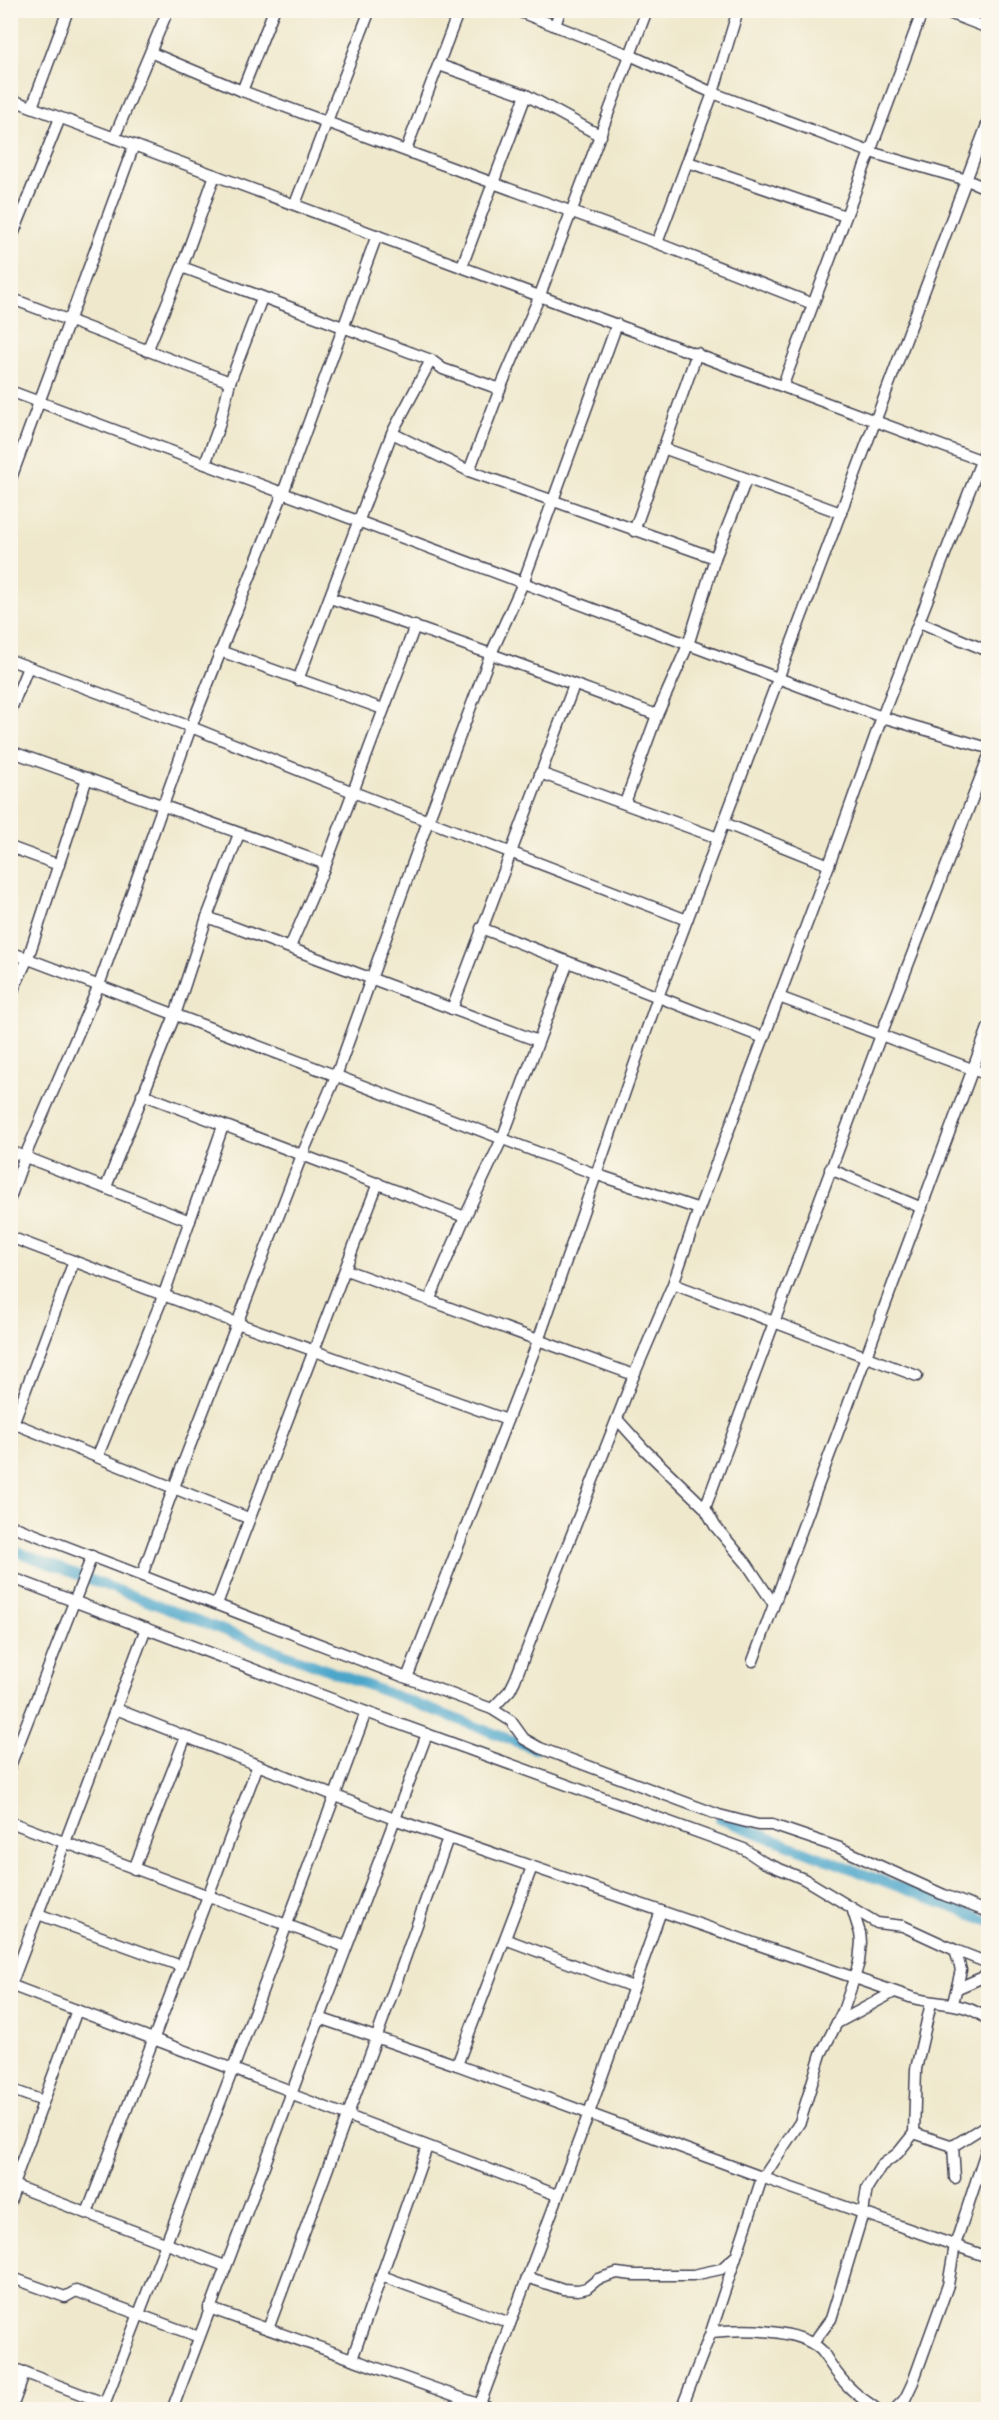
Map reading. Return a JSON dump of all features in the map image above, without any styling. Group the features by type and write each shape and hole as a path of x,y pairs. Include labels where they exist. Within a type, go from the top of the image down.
{"street":[{"path":"32,107 68,10"},
{"path":"114,138 152,53 168,10"},
{"path":"242,91 274,10"},
{"path":"295,204 370,10"},
{"path":"406,150 459,10"},
{"path":"515,10 630,55 713,93 870,152 967,180 988,189"},
{"path":"555,26 560,10"},
{"path":"470,471 500,389 572,212 647,10"},
{"path":"657,243 713,93 738,10"},
{"path":"783,385 923,10"},
{"path":"941,10 988,28"},
{"path":"152,53 242,91 657,243 813,304"},
{"path":"439,65 526,95 601,136"},
{"path":"462,266 526,95"},
{"path":"10,99 985,461"},
{"path":"10,242 60,118"},
{"path":"407,1678 537,1341 658,998 988,122"},
{"path":"10,481 134,145"},
{"path":"688,162 845,216"},
{"path":"147,351 182,267 214,175"},
{"path":"10,1198 25,1156 99,985 191,727 283,493 377,235"},
{"path":"182,267 431,360 443,369 500,389"},
{"path":"10,298 230,382"},
{"path":"205,464 219,426 230,382 262,298"},
{"path":"142,1575 302,1155 336,1076 428,821 490,656 523,583 617,324"},
{"path":"634,531 697,353"},
{"path":"298,680 392,433 431,360"},
{"path":"10,391 882,717 988,748"},
{"path":"392,433 470,471 715,558"},
{"path":"492,1709 510,1690 515,1680 634,1376 673,1284 882,717 985,461 988,443"},
{"path":"663,448 841,513"},
{"path":"626,803 657,715 688,645 715,558 746,480"},
{"path":"330,598 415,626 490,656 657,715"},
{"path":"919,622 988,651"},
{"path":"290,946 326,864 415,626"},
{"path":"220,651 383,709"},
{"path":"10,660 191,727 353,792 687,920"},
{"path":"10,712 28,667"},
{"path":"452,1009 574,685"},
{"path":"10,751 326,864"},
{"path":"705,1508 830,1169 988,758"},
{"path":"540,773 718,838"},
{"path":"10,997 28,958 87,778"},
{"path":"724,823 829,865"},
{"path":"106,1187 175,1015 207,917 238,834"},
{"path":"10,847 59,865"},
{"path":"207,917 290,946 370,979 538,1041"},
{"path":"481,928 764,1038"},
{"path":"10,952 595,1174 699,1209"},
{"path":"429,1301 502,1139 568,962"},
{"path":"779,997 988,1075"},
{"path":"753,1661 988,1028"},
{"path":"142,1094 465,1217"},
{"path":"98,1455 164,1294 223,1126"},
{"path":"10,1151 190,1221"},
{"path":"830,1169 922,1208"},
{"path":"217,1604 248,1518 316,1351 378,1183"},
{"path":"10,1237 237,1323 507,1420"},
{"path":"74,1261 12,1426 98,1455 248,1518"},
{"path":"346,1270 634,1376"},
{"path":"673,1284 867,1355 917,1376"},
{"path":"617,1419 644,1449 705,1508 715,1526 747,1564 773,1603"},
{"path":"10,1525 492,1709 511,1721 524,1739 540,1748 719,1815 758,1825 772,1825 840,1848 988,1912"},
{"path":"10,1766 92,1556"},
{"path":"10,1576 366,1712 744,1849 763,1862 804,1879 878,1923 903,1926 955,1950 988,1962"},
{"path":"146,1628 11,1985 233,2069 347,2117 557,2194"},
{"path":"116,1708 394,1819 894,1992 931,2003 953,2003 982,2015 988,2020"},
{"path":"10,2367 103,2406 233,2069 366,1712"},
{"path":"172,2409 427,1734"},
{"path":"134,1869 186,1736"},
{"path":"87,2213 258,1765"},
{"path":"10,1822 346,1947"},
{"path":"267,2329 377,2036 448,1838"},
{"path":"457,2065 532,1867"},
{"path":"681,2409 711,2332 763,2177 796,2131 825,2045 837,2023 854,1978 859,1962 861,1942 852,1908"},
{"path":"480,2404 589,2113 661,1911"},
{"path":"38,1914 181,1966"},
{"path":"505,1939 633,1987"},
{"path":"953,2003 961,1970 955,1950"},
{"path":"958,1988 987,1976 988,1990"},
{"path":"837,2023 894,1992"},
{"path":"813,2343 831,2319 863,2213 867,2188 881,2166 898,2153 914,2133 916,2069 931,2003"},
{"path":"10,2202 13,2185 77,2010"},
{"path":"319,2018 377,2036 988,2257"},
{"path":"10,2090 43,2102"},
{"path":"953,2146 988,2124"},
{"path":"914,2133 953,2146"},
{"path":"895,2409 905,2399 913,2382 948,2285 955,2245 988,2145"},
{"path":"352,2359 426,2146"},
{"path":"953,2146 955,2178"},
{"path":"13,2185 225,2266"},
{"path":"527,2277 563,2289 578,2290 587,2288 598,2279 616,2273 693,2275 721,2269 736,2256"},
{"path":"382,2276 510,2323"},
{"path":"10,2277 65,2297 76,2291 199,2337"},
{"path":"209,2308 495,2409"},
{"path":"711,2332 742,2330 778,2332 813,2343 824,2352 829,2362 852,2390 878,2409"},
{"path":"11,2409 25,2373"}],"waterway":[{"path":"10,1549 535,1749"},
{"path":"720,1819 988,1921"}]}
